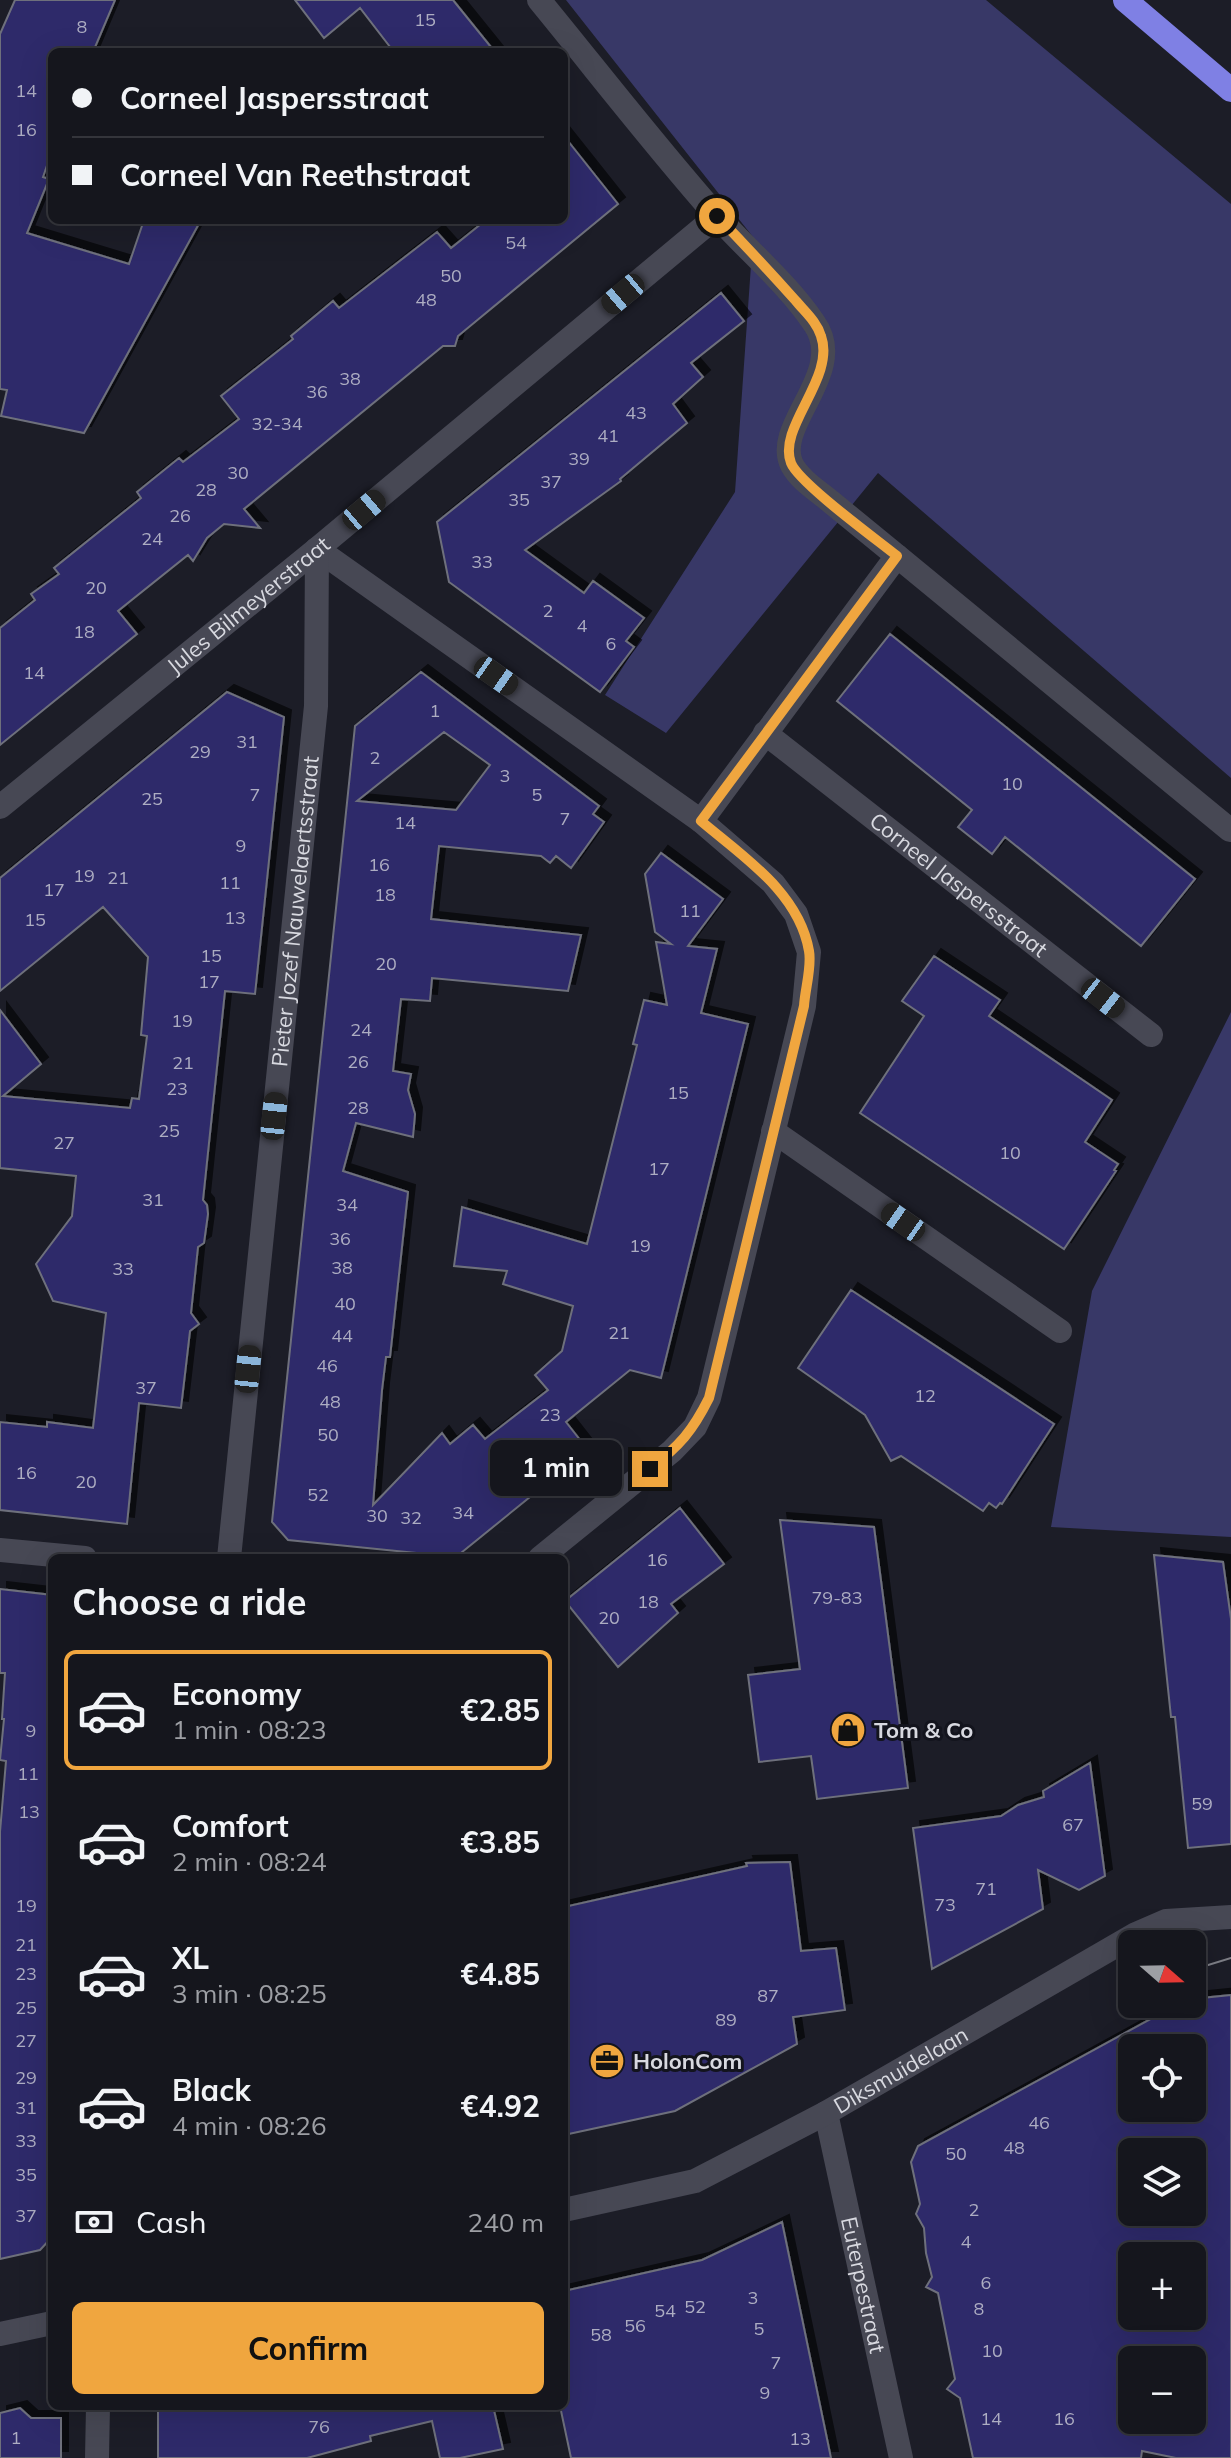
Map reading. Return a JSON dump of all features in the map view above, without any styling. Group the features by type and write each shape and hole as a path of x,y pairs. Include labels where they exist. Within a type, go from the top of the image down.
{"highway":[{"path":"1125,0 1231,90"}],"street":[{"path":"539,0 717,216 779,281 822,336 824,355 818,376 789,442 791,463 803,480 1230,830"},
{"name":"Jules Bilmeyerstraat","path":"0,807 317,549 717,216"},
{"path":"317,549 701,821 773,883 796,914 809,952 804,1006 709,1398 695,1427 672,1451 545,1554"},
{"name":"Pieter Jozef Nauwelaertsstraat","path":"229,1554 316,706 317,549"},
{"path":"701,821 897,556"},
{"name":"Corneel Jaspersstraat","path":"765,733 1151,1035"},
{"path":"773,1131 1060,1331"},
{"path":"0,1550 48,1555"},
{"name":"Diksmuidelaan","path":"568,2209 695,2181 826,2113 1136,1934 1166,1921 1231,1917"},
{"name":"Euterpestraat","path":"826,2113 901,2458"},
{"path":"0,2334 48,2324"},
{"path":"97,2458 98,2410"}],"shaded area":[{"path":"566,0 986,0 1231,204 1231,778 878,473 666,733 605,695 735,492 753,237"},
{"path":"1231,1012 1231,1537 1051,1527 1092,1291"}],"building":[{"path":"15,0 115,0 95,48 48,48 48,163 43,177 48,181 27,233 129,264 143,224 199,224 84,433 1,416 7,390 0,389 0,34"},
{"path":"295,0 453,0 492,48 391,48 360,8 324,38"},
{"path":"568,141 618,204 458,336 455,346 443,346 244,509 260,528 224,524 207,538 193,561 188,555 118,611 137,634 0,745 0,628 35,600 31,594 59,574 54,568 141,498 137,492 179,458 183,462 239,419 221,396 293,339 291,336 333,301 339,308 437,232 451,248 481,224 568,224"},
{"path":"721,293 744,321 691,363 703,377 673,404 687,423 621,481 525,550 584,593 593,581 644,618 626,641 634,647 600,692 449,582 437,522"},
{"path":"890,634 1195,879 1141,946 1005,837 992,854 958,827 972,810 837,701"},
{"path":"421,672 599,806 593,814 604,822 571,868 556,856 550,863 541,856 439,846 431,919 581,935 568,991 432,978 430,1001 401,999 393,1071 411,1074 408,1090 415,1114 413,1137 356,1123 343,1171 408,1192 390,1357 386,1357 382,1390 373,1505 442,1433 450,1444 473,1425 485,1439 548,1390 535,1375 562,1351 573,1306 503,1284 507,1271 454,1266 462,1207 587,1244 637,1045 633,1044 644,1000 667,1005 656,942 671,944 655,932 645,874 661,853 723,899 688,946 717,949 701,1013 748,1024 661,1378 630,1370 566,1422 588,1450 460,1554 426,1554 288,1540 272,1522 355,726","holes":["444,732 490,765 456,810 357,801"]},
{"path":"227,692 284,717 255,994 225,991 203,1200 208,1214 204,1243 198,1247 191,1313 199,1324 190,1331 181,1408 139,1403 127,1524 0,1510 0,1422 47,1427 47,1422 93,1428 106,1313 53,1301 36,1264 72,1216 76,1176 0,1168 0,1010 41,1064 3,1096 130,1108 132,1098 139,1099 147,1036 141,1035 148,957 103,907 0,991 0,878"},
{"path":"934,956 1000,1000 989,1016 1112,1100 1085,1142 1118,1164 1116,1171 1064,1249 860,1113 924,1016 902,1001"},
{"path":"851,1290 1054,1424 1002,1504 996,1508 989,1503 983,1511 901,1456 891,1461 865,1415 798,1368"},
{"path":"680,1508 724,1564 671,1604 678,1613 618,1667 568,1605 568,1599"},
{"path":"780,1520 874,1527 908,1788 817,1799 811,1756 759,1762 748,1675 800,1669"},
{"path":"1154,1555 1223,1562 1231,1619 1231,1844 1188,1848"},
{"path":"0,1589 48,1595 48,2241 40,2250 0,2259 0,1832 6,1761 0,1760 5,1673 0,1673"},
{"path":"1090,1763 1105,1876 1079,1890 1038,1870 1043,1909 932,1969 913,1828 1001,1816 1018,1805 1044,1797 1043,1791"},
{"path":"790,1862 801,1951 836,1948 845,2010 793,2017 797,2044 675,2111 568,2134 568,1906 747,1866 746,1863"},
{"path":"1231,1995 1231,2458 1176,2458 1142,2451 1141,2458 973,2458 960,2398 947,2389 955,2379 938,2293 926,2287 932,2277 924,2228 916,2214 920,2204 911,2162 918,2146 1118,2037 1118,2122 1206,2122 1206,2034 1123,2034 1152,2018 1206,2018 1206,1998"},
{"path":"782,2222 831,2458 571,2458 561,2410 568,2410 568,2290 702,2260"},
{"path":"20,2408 31,2418 61,2418 61,2458 0,2458 0,2413"},
{"path":"158,2410 494,2410 503,2449 460,2458 440,2458 432,2421 370,2436 371,2441 307,2458 158,2458"}],"tram line":[{"path":"1206,1966 1231,1958"}],"place":[{"name":"Tom & Co","path":"848,1730"},
{"name":"HolonCom","path":"607,2061"}],"route":[{"path":"650,1469 695,1427 709,1398 804,1006 809,952 796,914 773,883 701,821 897,556 803,480 791,463 789,442 818,376 824,355 822,336 770,271 717,216"}]}
